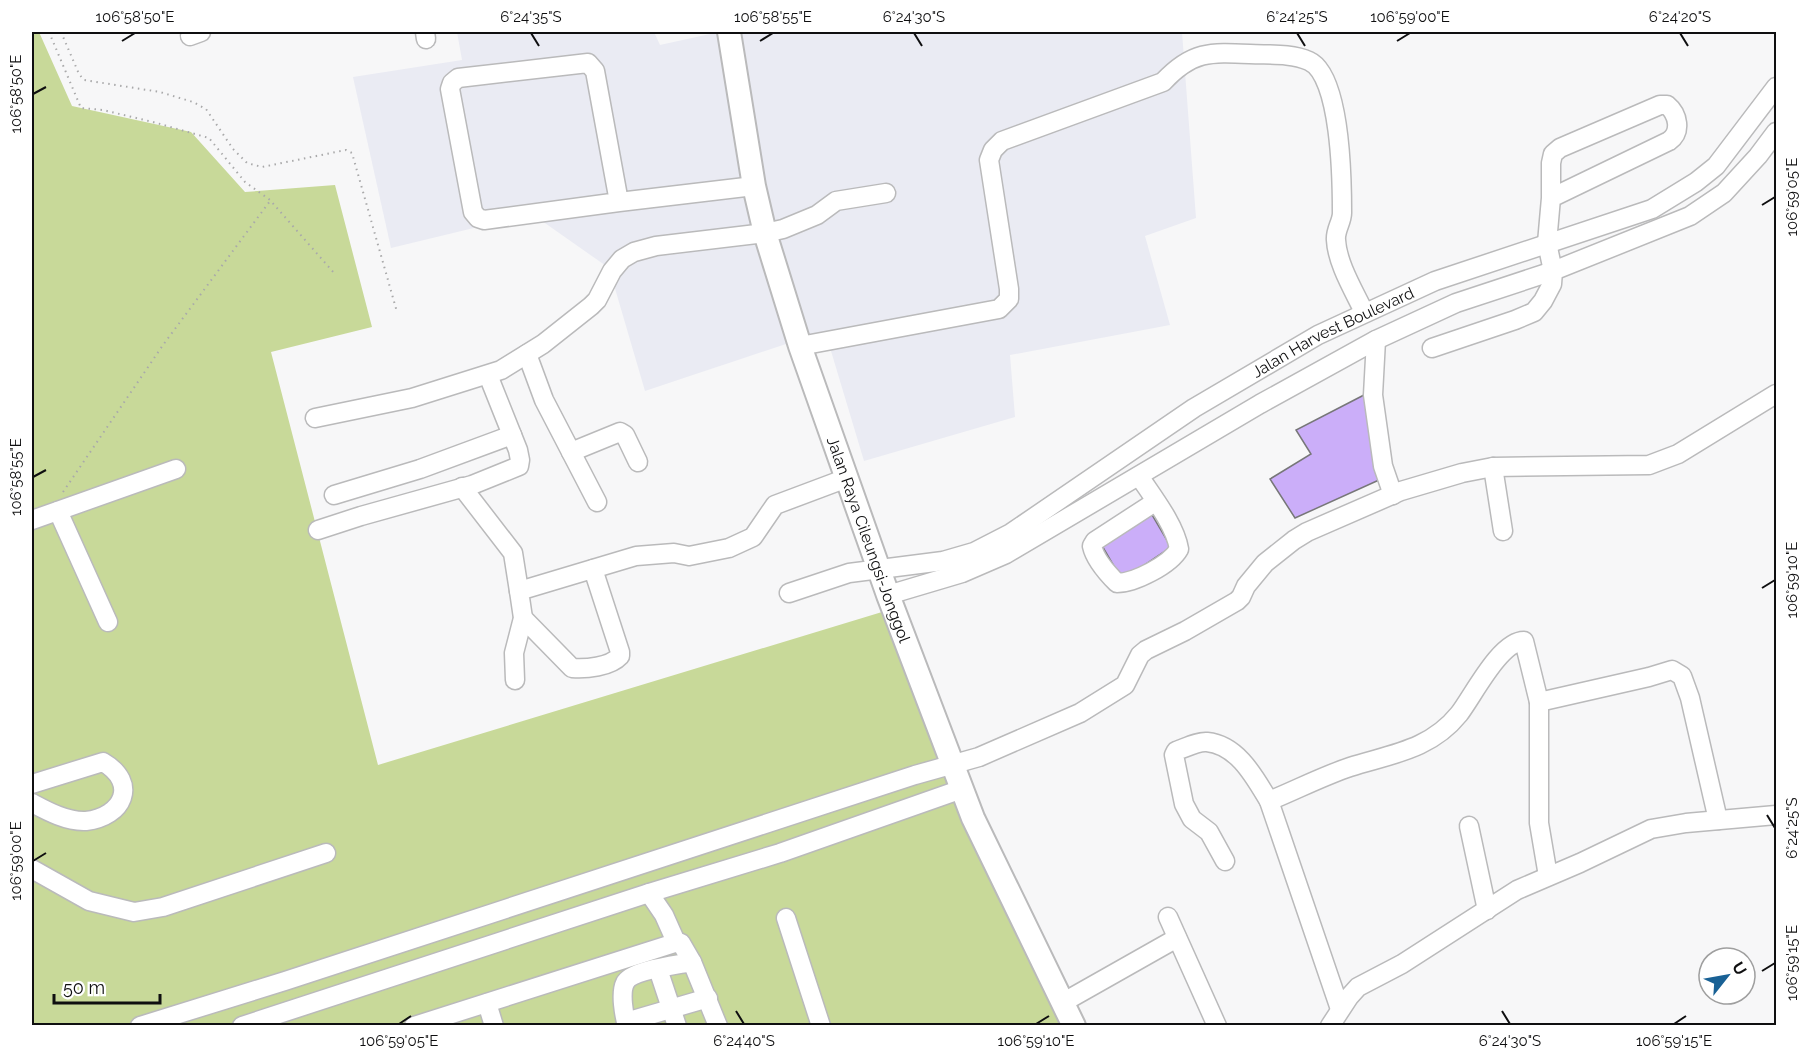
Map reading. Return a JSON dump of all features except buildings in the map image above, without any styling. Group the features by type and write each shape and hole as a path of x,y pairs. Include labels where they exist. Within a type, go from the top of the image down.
{"main road":[{"name":"Jalan Raya Cileungsi-Jonggol","path":"729,32 754,186 765,233 800,346 888,595 973,818 1074,1026"}],"street":[{"path":"800,346 999,309 1009,299 1009,289 989,160 993,150 1002,141 1163,82 1172,72 1193,58 1213,52 1288,56 1311,61 1326,79 1336,113 1342,216 1336,240 1345,272 1364,312"},
{"path":"619,202 595,71 591,65 585,63 458,78 452,83 450,89 473,212 478,218 484,220 754,186"},
{"name":"Jalan Harvest Boulevard","path":"789,592 849,573 943,561 974,552 999,540 1183,417 1318,335 1435,281 1652,209 1696,182 1716,166 1776,87"},
{"path":"1432,348 1534,312 1548,294 1553,271 1547,243 1553,154 1560,148 1660,105 1667,105 1673,110 1677,126 1673,138 1551,198"},
{"name":"Jalan Harvest Boulevard","path":"888,595 962,573 1012,550 1260,404 1376,340 1456,303 1553,271 1690,216 1724,193 1758,156 1776,132"},
{"path":"315,418 412,398 501,370 562,330 591,306 597,300 612,271 622,259 634,252 656,246 783,229 816,215 836,201 886,192"},
{"path":"1376,340 1373,395 1383,466 1393,495"},
{"path":"526,354 544,400 597,502"},
{"path":"318,530 472,485 519,466 520,458 488,375"},
{"path":"140,1026 285,981 759,825 979,757 1080,713 1120,690 1130,678 1140,655 1237,601 1265,563 1307,532 1393,495 1462,473 1493,467 1649,465 1678,454 1776,394"},
{"path":"1183,417 1198,441"},
{"path":"571,452 620,432 625,435 638,462"},
{"path":"334,495 420,469 512,435"},
{"path":"1493,467 1503,531"},
{"path":"32,520 176,469"},
{"path":"1139,476 1178,538 1179,549 1171,559 1129,583 1117,583 1105,571 1093,552 1092,546 1095,541 1155,502"},
{"path":"519,591 636,556 674,553 689,556 729,548 753,537 775,505 847,478"},
{"path":"462,487 513,553 522,618 514,653 515,680"},
{"path":"58,511 108,622"},
{"path":"1078,513 1095,541"},
{"path":"522,618 572,668 615,661 620,656 620,652 593,569"},
{"path":"1269,801 1348,768 1412,750 1433,737 1457,716 1506,648 1524,641 1539,702 1539,823 1548,876"},
{"path":"1539,702 1675,671 1682,676 1690,698 1718,820"},
{"path":"1225,861 1209,832 1192,819 1184,804 1174,755 1176,751 1205,741 1221,746 1239,758 1252,773 1269,801 1341,1009"},
{"path":"32,784 103,762 113,768 121,778 124,788 118,807 84,821 61,817 32,803"},
{"path":"242,1026 648,893 780,853 962,789"},
{"path":"1330,1026 1349,997 1359,987 1411,958 1517,890 1581,863 1643,831 1664,826 1776,815"},
{"path":"771,823 780,853"},
{"path":"1469,826 1487,910"},
{"path":"32,869 89,901 134,912 163,907 326,853"},
{"path":"648,893 664,915 676,942"},
{"path":"1168,917 1217,1026"},
{"path":"786,918 821,1026"},
{"path":"1062,1003 1178,939"},
{"path":"418,1025 676,942 681,943 692,962 718,1026"},
{"path":"385,947 393,976"},
{"path":"692,962 630,976 624,990 626,1024 674,1017 708,998"},
{"path":"658,969 674,1017"},
{"path":"285,981 294,1010"},
{"path":"487,1003 494,1026"}],"path":[{"path":"49,32 81,108 113,113 209,138 245,182 270,201 334,273"},
{"path":"61,32 79,74 84,80 160,92 193,102 206,109 233,149 247,163 262,167 346,150 352,153 397,312"},
{"path":"58,511 63,492 163,345 270,201"}],"shaded area":[{"path":"457,32 654,32 660,45 719,32 1182,32 1196,218 1145,236 1170,325 1010,355 1015,417 864,461 825,331 645,391 609,268 532,214 391,248 353,77 462,60"}],"green space":[{"path":"32,32 39,32 72,106 191,132 245,192 335,185 372,327 271,352 378,765 882,612 926,726 1060,1025 32,1025"}]}
